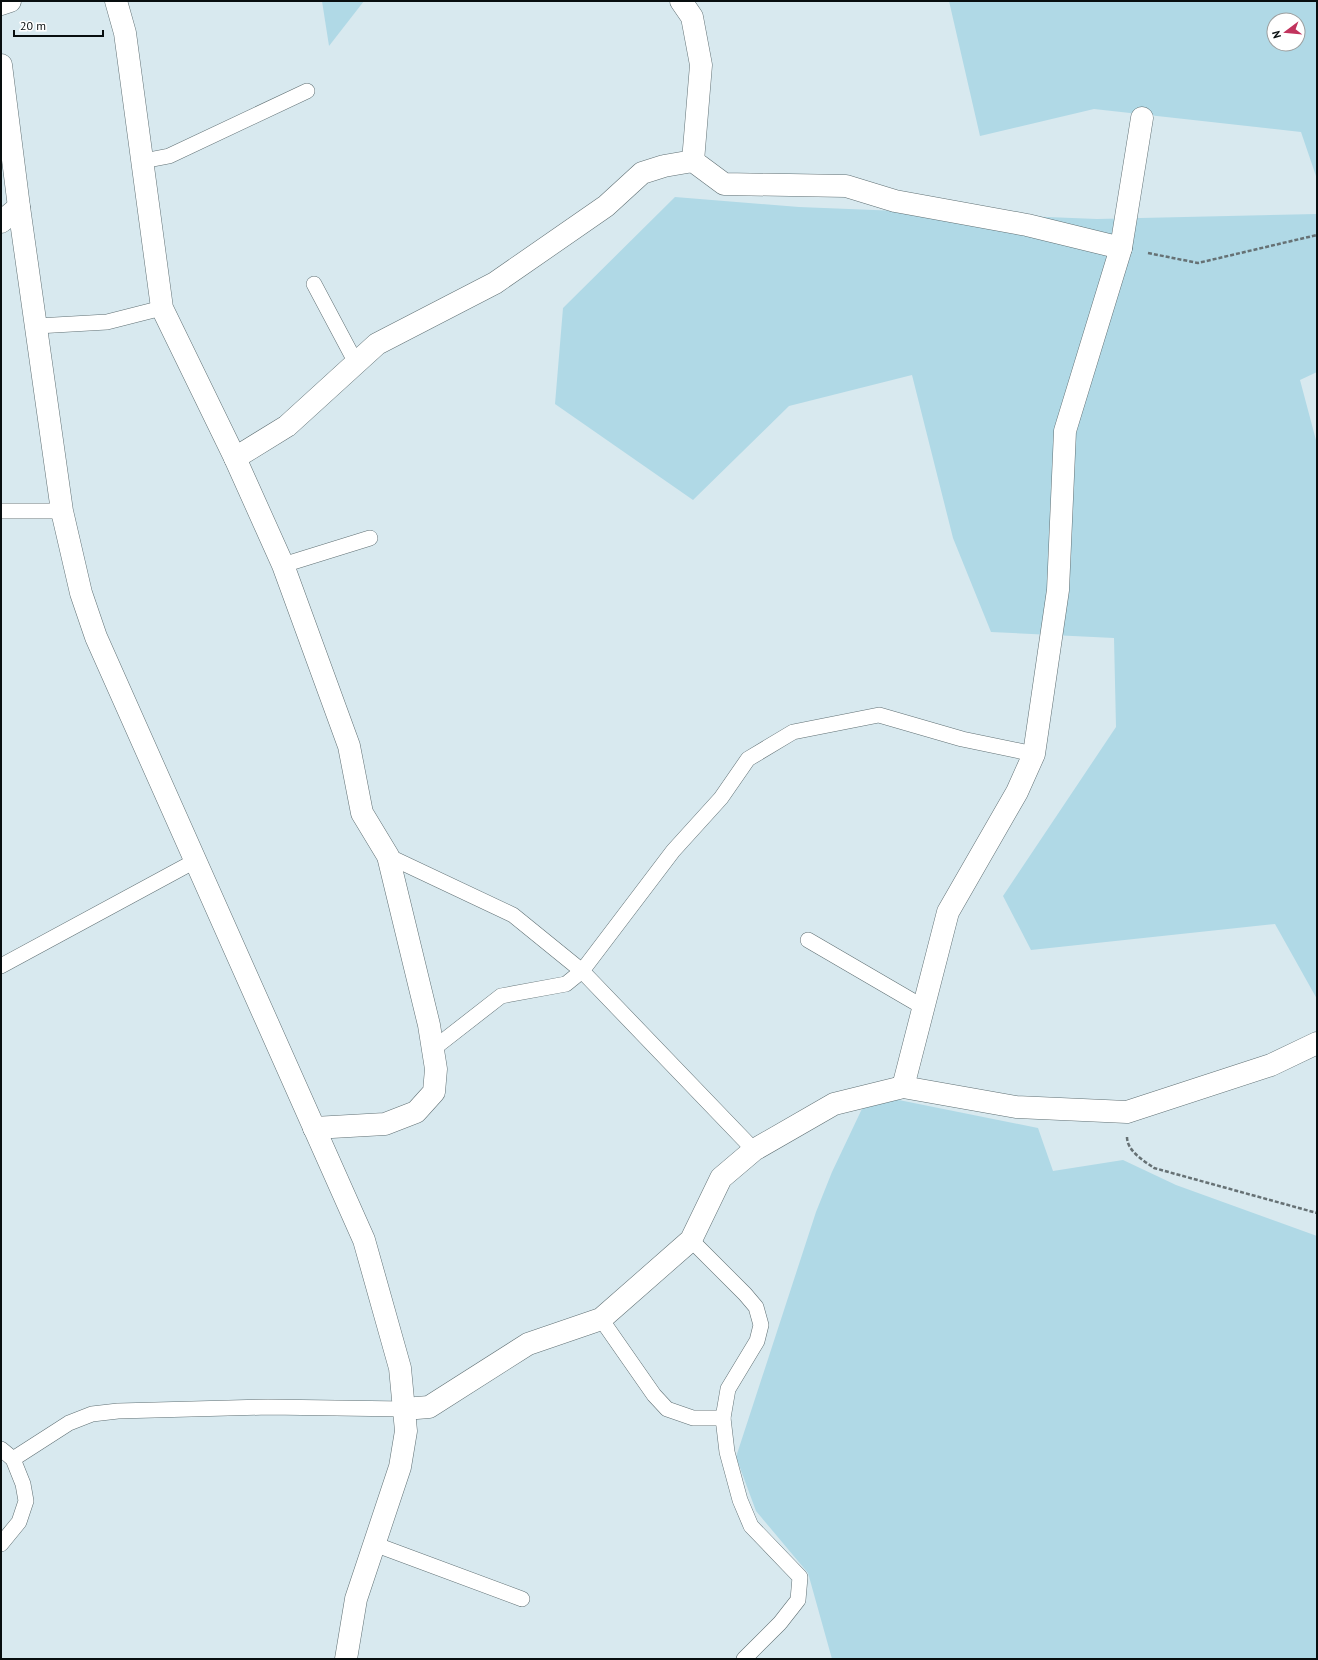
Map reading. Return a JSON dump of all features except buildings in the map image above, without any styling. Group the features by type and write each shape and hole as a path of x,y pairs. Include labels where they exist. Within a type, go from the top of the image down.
{"street":[{"path":"1,4 10,1"},
{"path":"116,1 125,33 162,308 235,458 283,565 349,746 362,813 388,856 427,1017 433,1049 436,1069 434,1092 416,1112 385,1124 314,1128"},
{"path":"681,1 692,17 701,65 693,161"},
{"path":"1,65 19,207 62,511 82,593 96,637 364,1240 400,1368 406,1431 400,1467 356,1599 346,1659"},
{"path":"903,1087 948,912 1017,792 1034,754 1058,590 1065,431 1121,248 1142,118"},
{"path":"235,458 287,426 377,344 495,283 606,206 642,173 664,166 693,161 724,184 846,186 895,201 1027,225 1121,248"},
{"path":"1,222 19,207"},
{"path":"404,1409 429,1407 528,1344 600,1319 691,1240 720,1178 754,1150 834,1104 903,1087 1016,1107 1127,1112 1271,1065 1317,1043"}],"lane":[{"path":"143,161 169,156 307,91"},
{"path":"314,284 356,363"},
{"path":"37,326 108,322 162,308"},
{"path":"1,511 62,511"},
{"path":"283,565 370,538"},
{"path":"433,1049 501,996 566,984 582,971 673,851 721,798 748,759 793,732 879,715 962,739 1034,754"},
{"path":"388,856 513,915 582,971 754,1150"},
{"path":"1,966 195,861"},
{"path":"808,940 923,1007"},
{"path":"691,1240 756,1307 761,1325 757,1341 728,1389 723,1418 727,1452 740,1500 752,1526 800,1577 798,1600 780,1623 744,1659"},
{"path":"600,1319 654,1395 667,1409 693,1418 723,1418"},
{"path":"13,1459 69,1423 92,1414 118,1411 268,1406 404,1409"},
{"path":"1,1449 13,1459 22,1484 26,1501 19,1522 1,1544"},
{"path":"374,1544 522,1599"}],"path":[{"path":"1121,248 1198,263 1317,235"},
{"path":"1127,1112 1127,1143 1139,1158 1154,1168 1317,1213"}],"shaded area":[{"path":"322,1 364,1 329,46"},
{"path":"949,1 1317,1 1317,179 1301,132 1094,109 980,136"},
{"path":"675,197 799,207 1097,219 1317,214 1317,372 1300,380 1317,444 1317,999 1275,924 1031,950 1003,896 1116,727 1114,638 991,632 953,538 912,375 789,406 693,500 555,404 563,308"},
{"path":"869,1094 1038,1128 1053,1171 1123,1160 1176,1185 1317,1236 1317,1659 832,1659 808,1573 756,1511 736,1457 816,1212 832,1172"}]}
